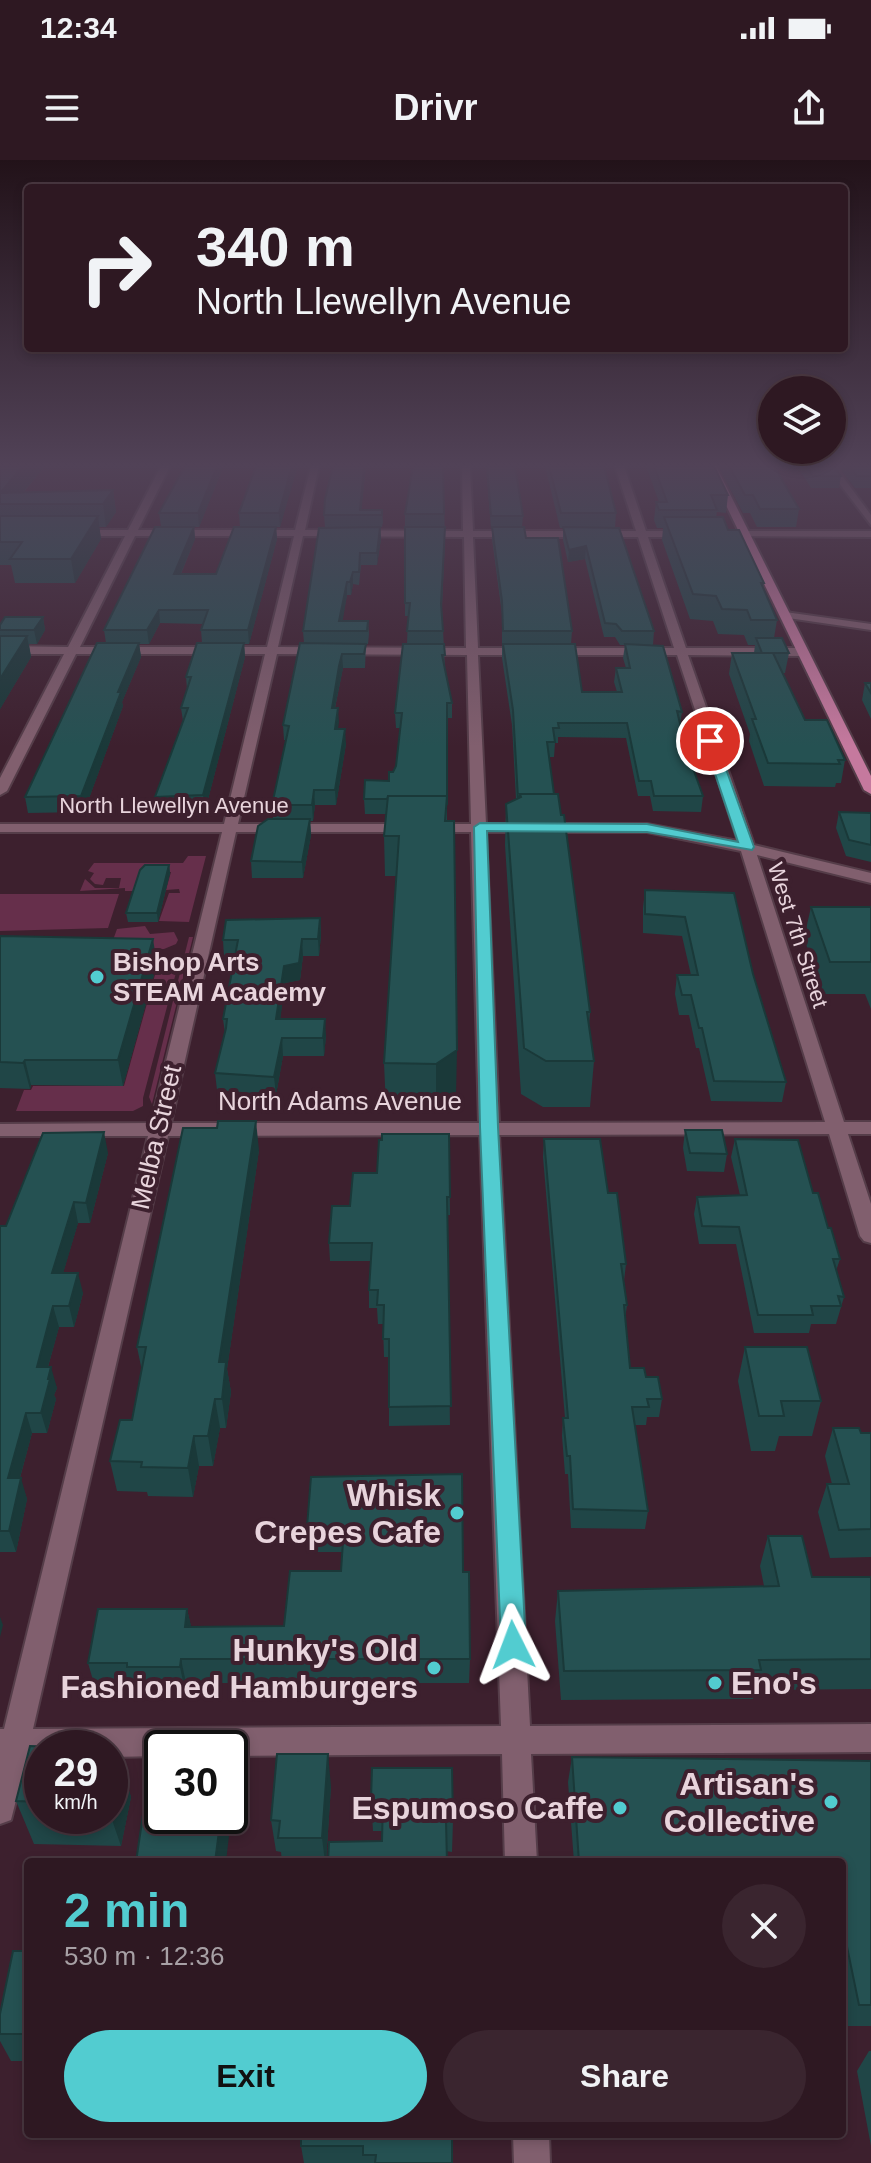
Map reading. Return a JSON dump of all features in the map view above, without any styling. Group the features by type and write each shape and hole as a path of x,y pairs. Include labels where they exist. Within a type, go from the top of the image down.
{"main road":[{"path":"757,559 871,790"}],"street":[{"path":"0,791 119,559"},
{"name":"Melba Street","path":"0,1809 8,1743 295,559"},
{"path":"469,559 489,1127 521,1858"},
{"name":"West 7th Street","path":"650,559 747,847 871,1236"},
{"path":"785,615 871,627"},
{"path":"0,650 803,652"},
{"name":"North Llewellyn Avenue","path":"0,828 647,828 747,847 871,878"},
{"name":"North Adams Avenue","path":"0,1130 158,1127 871,1128"},
{"path":"8,1743 871,1738"},
{"path":"531,2138 532,2163"}],"shaded area":[{"path":"188,856 206,856 189,922 159,921 169,893 180,893 179,889 166,890 171,872 145,873 133,891 125,891 125,888 80,891 85,879 95,888 119,888 121,878 106,878 103,885 95,884 90,879 94,873 88,871 94,863 183,863"},
{"path":"0,894 119,894 108,928 0,931"},
{"path":"145,926 150,934 174,932 178,940 176,944 164,949 109,951 117,929"},
{"path":"189,937 193,937 152,1104 149,1097"},
{"path":"158,964 178,965 143,1106 133,1111 16,1111 24,1090 31,1090 33,1086 124,1086"}],"building":[{"path":"139,559 180,559 174,574 216,574 222,559 267,559 248,630 201,630 208,610 159,610 147,630 104,630"},
{"path":"314,559 360,559 359,572 353,572 350,582 347,582 339,621 368,621 367,631 303,631"},
{"path":"405,559 443,559 443,631 407,631 410,603 405,603"},
{"path":"496,559 561,559 572,631 503,631"},
{"path":"589,559 630,559 654,631 622,631 616,624 605,623"},
{"path":"680,559 753,559 777,620 751,620 747,610 722,609 716,596 693,594"},
{"path":"5,617 43,617 34,630 0,630"},
{"path":"0,636 27,636 0,679"},
{"path":"756,638 782,638 789,653 762,653"},
{"path":"97,643 139,643 81,796 25,797"},
{"path":"197,643 244,643 203,795 155,797 188,708 181,708 191,677 186,677"},
{"path":"300,643 366,644 364,654 342,654 339,666 332,708 338,708 335,729 345,729 335,790 314,790 312,805 272,805 289,726 283,725"},
{"path":"403,644 444,644 445,655 442,655 452,703 447,703 447,796 364,799 365,780 389,781 389,772 393,772 396,766 402,713 395,713"},
{"path":"503,644 575,644 582,692 622,692 616,668 630,668 625,644 663,646 682,712 677,711 686,749 703,796 654,796 651,781 639,781 627,723 558,723 559,728 553,728 555,742 547,742 554,794 520,794 518,798 513,710"},
{"path":"732,653 773,653 805,720 827,720 845,760 838,760 840,764 768,763"},
{"path":"520,794 558,794 561,815 564,815 594,1061 546,1061 524,1048 506,804 521,797"},
{"path":"388,796 447,796 445,821 454,821 457,1050 436,1064 384,1063 399,836 384,836"},
{"path":"839,812 871,813 871,845 849,840"},
{"path":"268,819 310,819 302,862 251,861 258,826"},
{"path":"145,865 169,865 157,913 126,913 140,870"},
{"path":"645,890 734,893 753,974 786,1082 714,1081 691,995 682,995 677,975 698,975 685,917 645,914"},
{"path":"811,907 871,907 871,962 830,962"},
{"path":"320,918 318,939 302,939 299,963 284,966 276,1019 325,1019 323,1038 282,1038 274,1077 215,1073 226,1028 227,1019 223,1019 238,940 223,940 226,920"},
{"path":"0,936 153,939 118,1060 0,1062"},
{"path":"218,1121 256,1121 219,1362 226,1362 222,1399 215,1399 208,1436 194,1436 188,1468 141,1467 142,1462 110,1461 120,1420 132,1420 146,1347 137,1347 183,1128 217,1128"},
{"path":"685,1130 722,1130 727,1154 690,1153"},
{"path":"104,1132 86,1203 74,1202 52,1273 78,1273 69,1306 53,1306 37,1367 51,1367 50,1379 41,1413 26,1413 8,1478 21,1478 9,1531 0,1531 0,1226 6,1226 43,1133"},
{"path":"382,1134 449,1134 450,1197 447,1197 451,1406 389,1407 389,1339 383,1339 384,1305 377,1305 378,1290 369,1290 372,1243 329,1243 332,1206 350,1206 353,1173 377,1173"},
{"path":"544,1139 600,1139 608,1193 617,1193 626,1264 621,1264 627,1305 624,1305 630,1368 644,1368 646,1377 658,1377 662,1399 647,1399 649,1407 632,1407 648,1511 573,1509 570,1456 567,1456 563,1418 568,1418"},
{"path":"735,1139 798,1140 813,1193 818,1193 840,1259 833,1259 844,1297 838,1296 841,1306 811,1306 813,1315 758,1315 739,1227 702,1226 697,1197 747,1195"},
{"path":"745,1347 807,1347 821,1401 781,1401 784,1416 759,1416"},
{"path":"833,1428 859,1428 861,1433 871,1433 871,1529 839,1530 827,1484 849,1484"},
{"path":"462,1474 463,1572 469,1572 470,1659 181,1659 180,1667 88,1663 98,1609 187,1609 185,1627 284,1626 290,1571 341,1571 344,1527 307,1527 311,1477"},
{"path":"768,1536 802,1536 812,1577 871,1577 871,1659 759,1660 761,1670 564,1671 558,1591 779,1586"},
{"path":"277,1754 328,1754 322,1838 278,1838 280,1821 271,1820"},
{"path":"572,1757 871,1761 871,2005 859,2005 846,1942 846,1858 579,1858"},
{"path":"372,1768 452,1768 453,1821 446,1821 447,1858 328,1858 329,1842 382,1841 383,1800 371,1800"},
{"path":"24,1770 24,1801 16,1801"},
{"path":"144,1808 144,1834 219,1834 216,1858 137,1858"},
{"path":"13,1951 24,1951 24,2034 0,2034 0,2014"},
{"path":"301,2138 452,2138 452,2163 375,2163 376,2155 363,2155 363,2146 301,2146"}],"place":[{"name":"Bishop Arts STEAM Academy","path":"97,977"},
{"name":"Whisk Crepes Cafe","path":"457,1513"},
{"name":"Hunky's Old Fashioned Hamburgers","path":"434,1668"},
{"name":"Eno's","path":"715,1683"},
{"name":"Artisan's Collective","path":"831,1802"},
{"name":"Espumoso Caffe","path":"620,1808"}],"route":[{"path":"513,1645 489,1127 480,827 647,828 747,847 710,741"}]}
